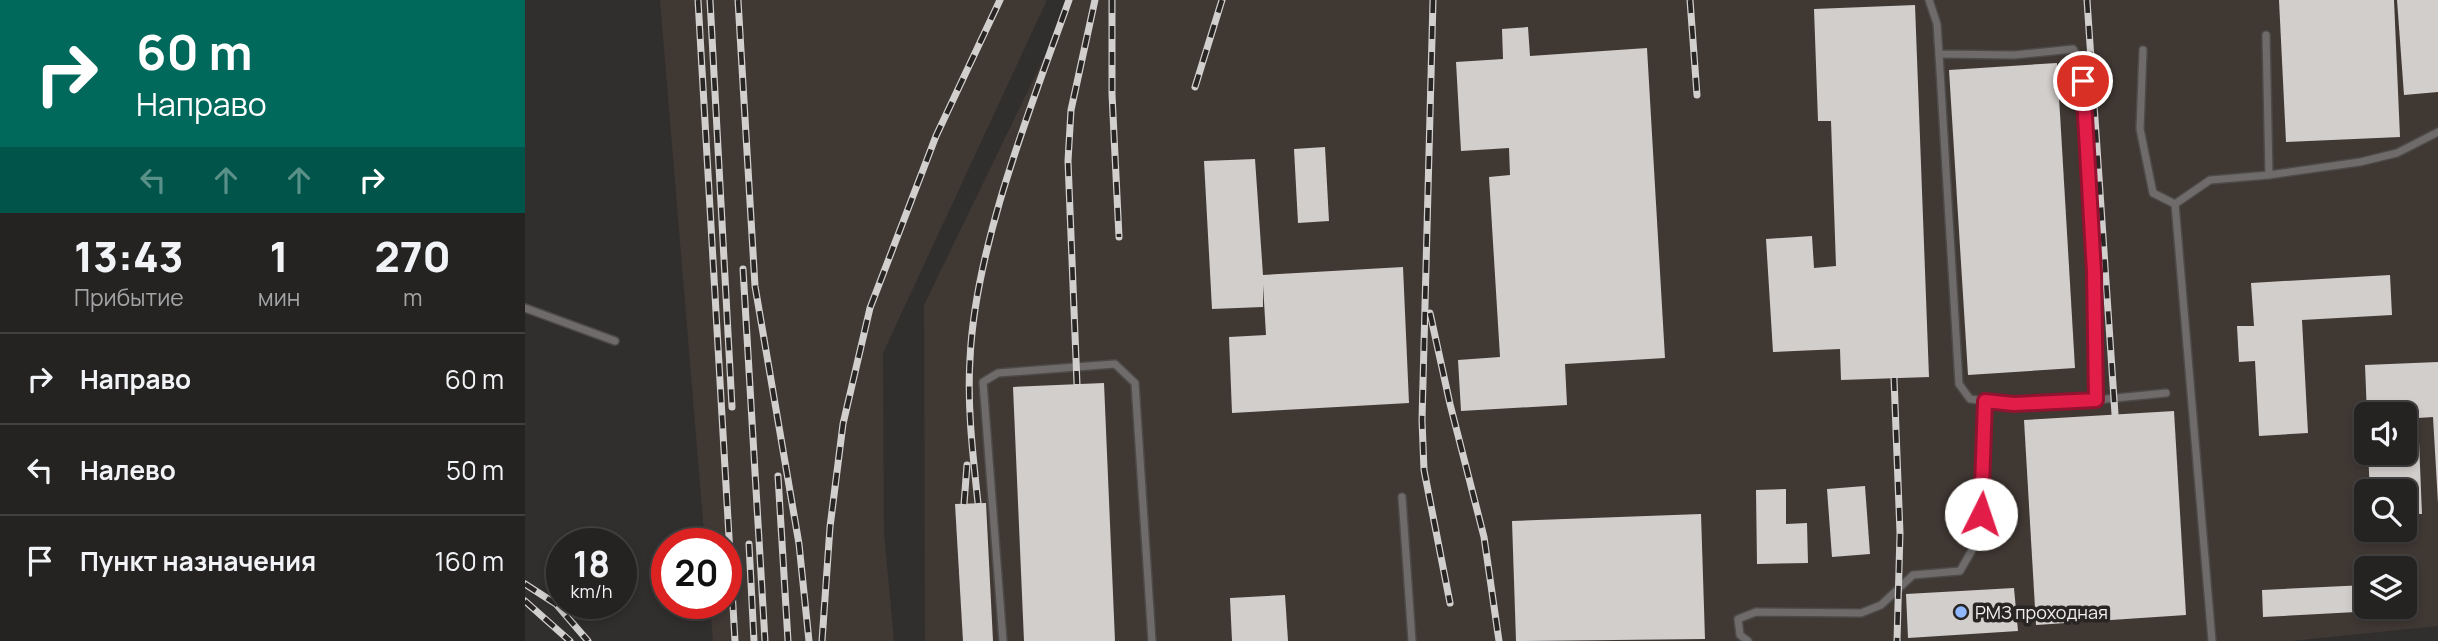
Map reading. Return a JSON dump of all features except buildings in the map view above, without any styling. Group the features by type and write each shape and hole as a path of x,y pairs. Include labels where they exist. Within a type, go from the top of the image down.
{"lane":[{"path":"1929,0 1937,24 1959,384 1970,399 2014,404 2166,393"},
{"path":"2266,35 2269,174"},
{"path":"1938,54 2014,55 2073,49 2083,66 2094,272 2096,400"},
{"path":"2143,50 2140,129 2153,193 2175,204"},
{"path":"2175,204 2210,180 2360,162 2397,153 2438,132"},
{"path":"2175,204 2212,641"},
{"path":"525,308 615,341"},
{"path":"1003,641 983,382 998,373 1115,364 1135,383 1152,641"},
{"path":"1748,641 1740,635 1738,619 1756,612 1861,613 1881,606 1913,575 1960,571 1979,538 1984,490 1985,401"},
{"path":"1402,497 1412,641"}],"shaded area":[{"path":"660,0 1047,0 883,353 884,533 894,641 713,641 711,619 742,619 742,528 704,528"},
{"path":"1072,0 2438,0 2438,626 2291,641 925,641 924,305"}],"railway":[{"path":"698,0 735,641"},
{"path":"710,0 732,407"},
{"path":"738,0 755,286 799,544 809,641"},
{"path":"822,641 830,527 843,424 870,308 936,136 1000,0"},
{"path":"978,503 969,377 974,316 982,270 1007,177 1069,0"},
{"path":"1077,384 1068,161 1071,110 1095,0"},
{"path":"1112,0 1112,94 1119,237"},
{"path":"1195,87 1222,0"},
{"path":"1433,0 1422,420 1424,470 1450,603"},
{"path":"1690,0 1697,95"},
{"path":"2087,0 2115,414"},
{"path":"743,269 765,641"},
{"path":"1430,313 1484,537 1499,641"},
{"path":"1894,378 1900,533 1897,641"},
{"path":"964,504 967,465"},
{"path":"778,476 788,641"},
{"path":"749,544 754,641"},
{"path":"525,584 556,604 588,641"},
{"path":"525,601 570,641"}],"place":[{"name":"РМЗ проходная","path":"1961,612"}],"route":[{"path":"1981,514 1984,490 1985,401 2014,404 2096,400 2094,272 2083,81"}]}
